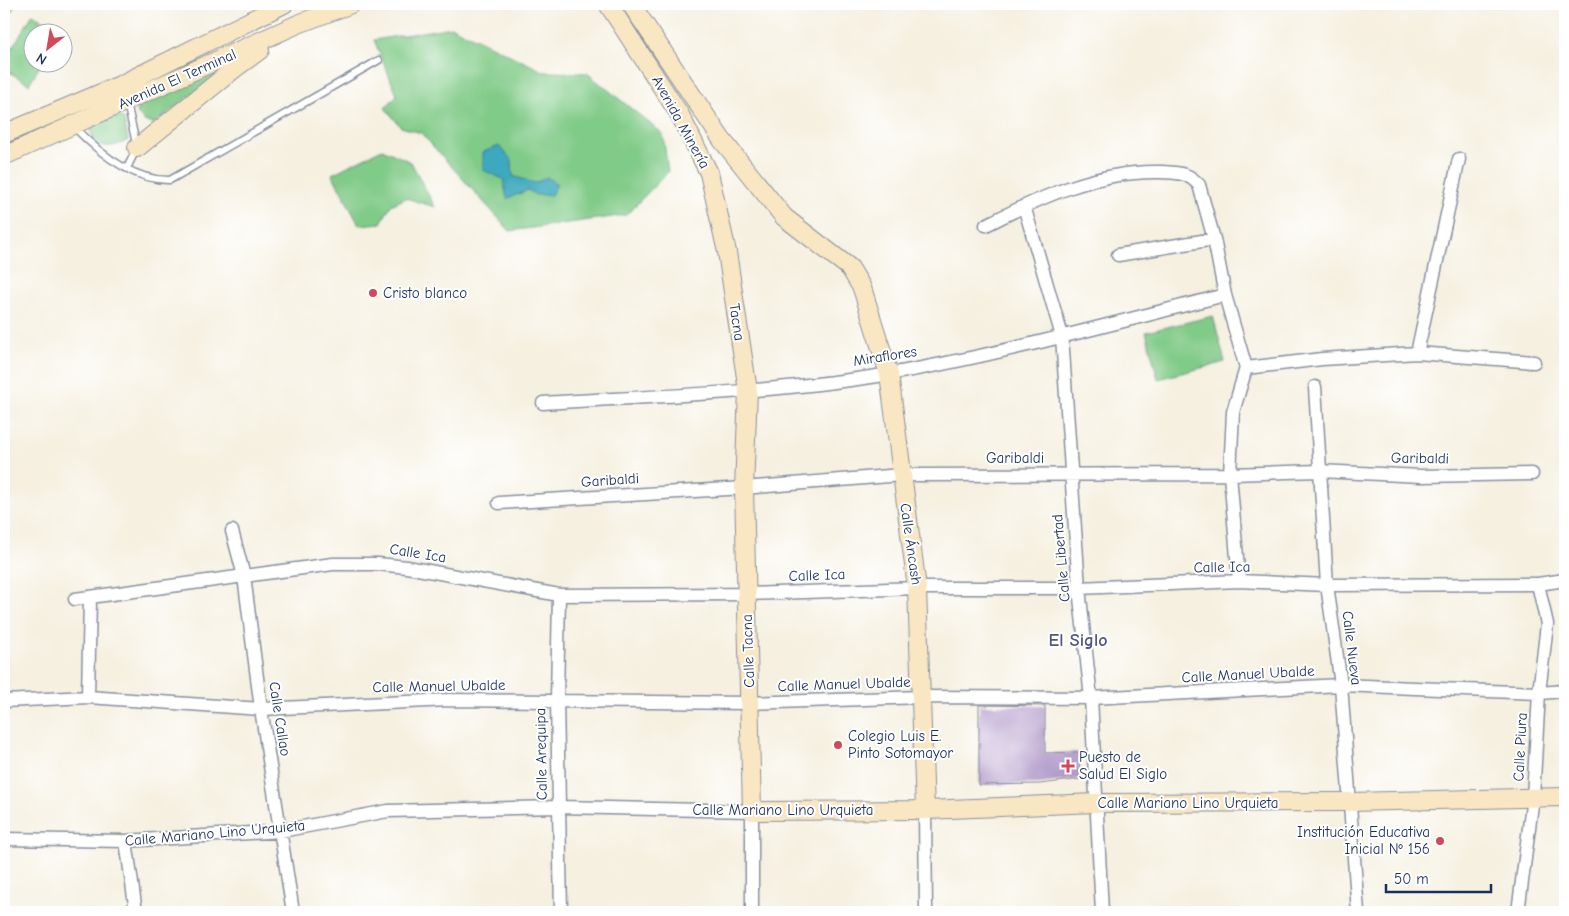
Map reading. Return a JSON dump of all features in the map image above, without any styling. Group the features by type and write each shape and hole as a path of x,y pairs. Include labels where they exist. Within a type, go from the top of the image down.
{"main road":[{"name":"Avenida El Terminal","path":"4,156 120,84 284,4"},
{"name":"Avenida El Terminal","path":"4,134 127,102 298,24 351,4"},
{"name":"Avenida Minería","path":"608,4 680,115 709,173 727,252"},
{"name":"Avenida Minería","path":"631,4 722,140 784,217"},
{"path":"138,148 234,69 298,24"},
{"name":"Calle Áncash","path":"784,217 850,268 862,288 889,374 917,588 922,697 924,810"},
{"name":"Tacna","path":"727,252 748,391"},
{"name":"Calle Tacna","path":"748,391 744,488 752,812"},
{"name":"Calle Mariano Lino Urquieta","path":"752,812 924,810 1096,803 1350,802 1565,797"}],"street":[{"path":"1418,353 1459,159"},
{"path":"986,225 1024,206 1081,183 1136,171 1183,173 1193,178 1199,185 1214,239 1225,295 1246,368 1233,412 1230,474 1239,581"},
{"name":"Calle Libertad","path":"1024,206 1062,336 1079,588 1091,698 1102,912"},
{"path":"1118,255 1214,239"},
{"name":"Miraflores","path":"543,403 748,391 889,374 1062,336 1225,295"},
{"path":"1246,368 1322,359 1418,353 1534,362"},
{"name":"Calle Nueva","path":"1315,387 1319,471 1328,584 1341,685 1358,912"},
{"name":"Garibaldi","path":"499,503 744,488 901,474 1230,474 1319,471 1421,476 1532,474"},
{"name":"Calle Callao","path":"232,532 244,576 261,709 282,831 293,912"},
{"name":"Calle Ica","path":"75,599 333,564 378,564 407,567 559,595 746,594 917,588 1079,588 1239,581 1328,584 1538,584 1565,580"},
{"name":"Calle Piura","path":"1518,912 1533,797 1539,693 1547,624 1538,584"},
{"name":"Calle Arequipa","path":"559,595 557,700 561,912"},
{"path":"88,697 90,598"},
{"name":"Calle Manuel Ubalde","path":"4,701 88,697 261,709 449,700 749,704 922,697 1091,698 1341,685 1539,693 1565,691"},
{"name":"Calle Mariano Lino Urquieta","path":"4,839 126,842 282,831 388,811 558,807 752,812"},
{"name":"Calle Áncash","path":"924,810 926,912"},
{"name":"Calle Tacna","path":"752,812 752,912"},
{"path":"126,842 136,912"}],"lane":[{"path":"68,116 96,150 127,168 155,180 170,180 378,60"},
{"path":"120,84 127,102 138,148 127,168"}],"green space":[{"path":"4,4 16,4 4,24"},
{"path":"33,14 46,22 28,22"},
{"path":"452,27 545,72 587,73 663,134 668,172 626,215 510,231 421,133 401,127 385,108 397,95 374,40"},
{"path":"22,32 22,72 36,72 29,84 4,69 4,61"},
{"path":"218,67 226,67 155,123 145,121 137,113 139,104"},
{"path":"118,114 124,120 128,140 110,146 99,144 95,141 90,128"},
{"path":"382,149 411,162 435,207 406,198 391,205 381,223 359,225 332,174"},
{"path":"1213,316 1225,362 1158,379 1146,332"}],"water":[{"path":"499,146 512,160 513,176 535,183 547,177 557,184 551,195 536,195 528,190 507,199 503,179 483,170 483,152"}],"building":[{"path":"979,705 1045,706 1045,753 1079,752 1080,779 1040,784 979,785"}],"place":[{"name":"Cristo blanco","path":"373,293"},
{"name":"Colegio Luis E. Pinto Sotomayor","path":"838,745"},
{"name":"Puesto de Salud El Siglo","path":"1068,766"},
{"name":"Institución Educativa Inicial Nº 156","path":"1440,841"}],"district":[{"name":"El Siglo","path":"1078,640"}]}
